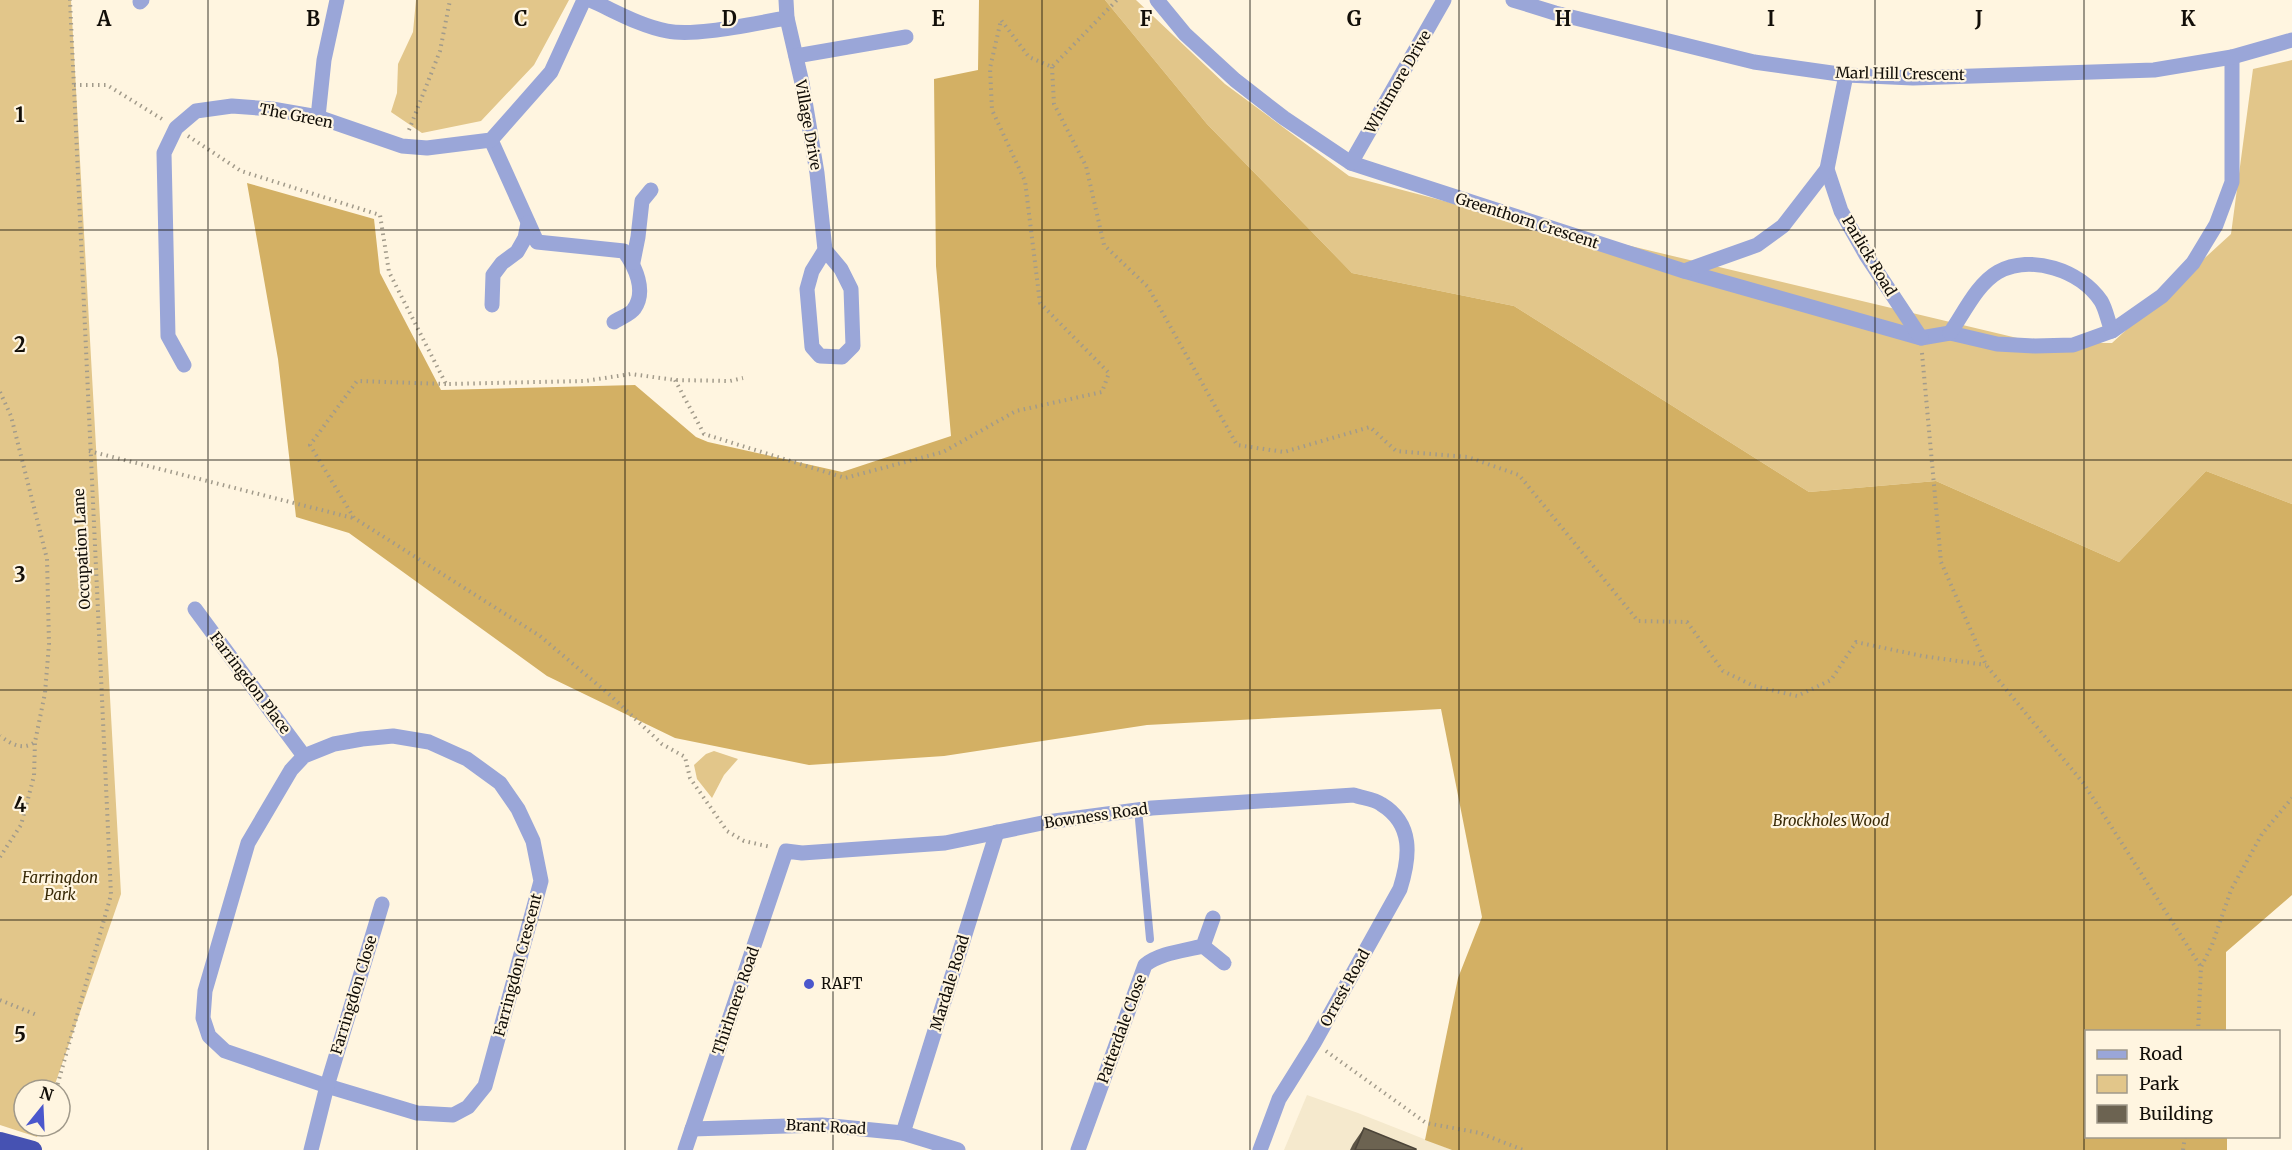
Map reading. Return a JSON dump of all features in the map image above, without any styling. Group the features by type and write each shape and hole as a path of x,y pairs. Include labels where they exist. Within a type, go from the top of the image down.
{"highway":[{"path":"2,1145 33,1150"}],"street":[{"path":"318,117 324,60 337,0"},
{"path":"584,0 551,72 491,140 537,242 624,251 633,262 639,282 638,298 634,309 614,322"},
{"path":"590,0 668,32 691,33 787,18"},
{"name":"Village Drive","path":"786,0 787,18 817,172 825,250"},
{"name":"Greenthorn Crescent","path":"1157,0 1185,33 1235,80 1284,118 1351,163 1684,271 1921,338 1950,333 1997,344 2073,345 2112,331 2162,296 2193,263 2216,225 2232,182 2232,57"},
{"name":"Whitmore Drive","path":"1351,163 1444,0"},
{"name":"Marl Hill Crescent","path":"1513,0 1555,13 1755,62 1846,75 1913,78 2154,70 2232,57 2292,40"},
{"path":"796,56 906,37"},
{"name":"Parlick Road","path":"1684,271 1757,245 1782,226 1827,169 1846,75"},
{"name":"The Green","path":"184,364 168,336 164,153 176,128 196,111 232,106 272,109 318,117 402,146 427,147 491,140"},
{"name":"Parlick Road","path":"1827,169 1841,212 1866,255 1921,338"},
{"path":"633,262 642,201 651,190"},
{"path":"492,305 493,275 502,263 517,252 525,238 528,224"},
{"path":"825,250 841,268 851,289 853,346 842,357 820,356 812,347 807,289 812,271 825,250"},
{"path":"1950,333 1983,284 1998,273 2019,264 2043,266 2068,273 2088,286 2102,302 2112,331"},
{"name":"Farringdon Place","path":"195,609 304,756"},
{"name":"Farringdon Crescent","path":"393,736 429,742 467,759 500,783 518,809 533,841 541,881 485,1086 468,1107 453,1116 417,1113 327,1086 225,1051 210,1036 203,1018 205,991 248,843 291,770 304,756 334,744 362,739 393,736"},
{"name":"Bowness Road","path":"786,851 802,853 945,843 1047,822 1138,810 1354,795 1381,803 1399,821"},
{"name":"Orrest Road","path":"1260,1150 1279,1099 1314,1043 1400,889 1407,866 1408,843 1399,821"},
{"name":"Mardale Road","path":"903,1132 997,832"},
{"name":"Thirlmere Road","path":"685,1150 786,851"},
{"name":"Farringdon Close","path":"327,1086 382,904"},
{"path":"1213,918 1203,946 1224,963"},
{"name":"Patterdale Close","path":"1078,1150 1145,965 1152,959 1163,955 1203,946"},
{"path":"311,1150 327,1086"},
{"name":"Brant Road","path":"692,1129 793,1124 822,1125 903,1132 958,1150"}],"lane":[{"path":"1138,810 1150,939"}],"path":[{"name":"Occupation Lane","path":"59,1078 111,895 70,0"},
{"path":"402,146 440,51 450,0"},
{"path":"1117,0 1052,67 1054,104 1086,165 1104,245 1148,287 1237,445 1284,452 1370,427 1396,451 1468,457 1519,475 1638,621 1687,622 1723,671 1754,686 1797,696 1831,680 1856,642 1922,656 1986,665"},
{"path":"675,380 704,434 845,478 943,452 1016,411 1102,392 1109,373 1040,303 1025,181 992,110 990,68 1001,20 1029,57 1052,67"},
{"path":"74,85 107,85 241,171 380,215 389,272 446,384"},
{"path":"1921,338 1941,562 1986,665 2084,784 2201,967"},
{"path":"354,518 310,445 357,381 446,384 585,381 631,374 675,380 730,381 742,378"},
{"path":"0,392 11,416 47,560 49,644 45,693 35,742 34,776 21,825 0,857"},
{"path":"89,451 354,518 540,636 611,696 662,744 685,757 690,778 727,831 744,841 786,851"},
{"path":"0,736 18,746 28,747 35,742"},
{"path":"2198,1030 2201,967 2212,945 2231,890 2262,834 2292,798"},
{"path":"0,1000 37,1015"},
{"path":"1314,1043 1426,1123 1480,1133 1523,1150"}],"shaded area":[{"path":"1307,1095 1358,1113 1452,1150 1284,1150"}],"green space":[{"name":"Farringdon Park","path":"0,0 71,0 121,894 57,1078 12,1078 12,1129 0,1125"},
{"path":"416,0 569,0 534,65 481,121 422,133 391,112 397,93 398,64 413,32"},
{"name":"Brockholes Wood","path":"979,0 1105,0 1207,124 1352,273 1514,306 1809,492 1936,481 2119,562 2206,471 2292,504 2292,895 2226,952 2226,1030 2085,1030 2085,1138 2227,1138 2227,1150 1452,1150 1425,1140 1458,978 1482,917 1441,709 1147,725 944,756 809,765 675,738 547,676 349,533 296,517 278,359 247,183 374,219 380,273 441,390 635,385 696,437 708,442 842,472 951,436 936,266 934,79 978,70"},
{"path":"1105,0 1136,0 1225,84 1349,176 1467,207 2038,343 2112,343 2231,234 2253,69 2292,60 2292,504 2206,471 2119,562 1936,481 1809,492 1514,306 1352,273 1207,124"},
{"path":"714,751 738,759 724,775 712,798 697,779 694,765 706,754"}],"building":[{"path":"1364,1128 1416,1149 1416,1150 1355,1150"}],"place":[{"name":"RAFT","path":"809,984"}]}
